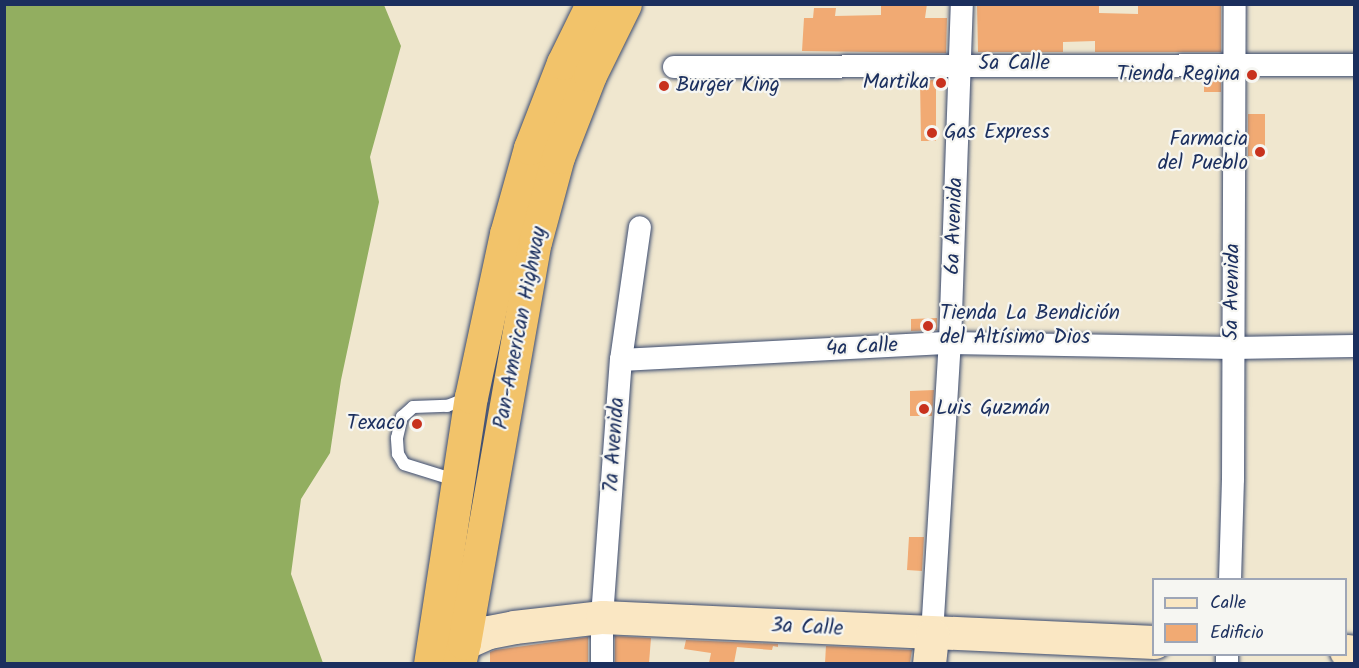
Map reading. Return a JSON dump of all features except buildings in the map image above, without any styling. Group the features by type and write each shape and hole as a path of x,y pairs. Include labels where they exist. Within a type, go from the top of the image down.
{"highway":[{"name":"Pan-American Highway","path":"430,663 471,397 506,234 530,148 562,63 592,4"},
{"name":"Pan-American Highway","path":"461,653 535,242 558,157 590,75 625,4"}],"street":[{"name":"6a Avenida","path":"931,649 950,343 962,4"},
{"name":"5a Avenida","path":"1230,578 1233,479 1235,4"},
{"name":"5a Calle","path":"674,67 961,64 1354,65"},
{"name":"7a Avenida","path":"602,663 602,617 621,360 640,227"},
{"name":"4a Calle","path":"621,360 950,343 1232,348 1354,346"},
{"name":"3a Calle","path":"461,653 489,632 602,617 931,649 1152,642"}],"lane":[{"path":"459,481 404,464 398,454 397,438 402,417 413,407 447,406 471,397"}],"green space":[{"path":"4,5 384,5 401,46 370,157 379,202 341,380 330,453 301,499 291,574 323,663 5,663"}],"place":[{"name":"Tienda Regina","path":"1252,75"},
{"name":"Martika","path":"941,83"},
{"name":"Burger King","path":"664,86"},
{"name":"Gas Express","path":"932,133"},
{"name":"Farmacia del Pueblo","path":"1260,152"},
{"name":"Tienda La Bendición del Altísimo Dios","path":"928,326"},
{"name":"Luis Guzmán","path":"924,409"},
{"name":"Texaco","path":"417,424"}]}
